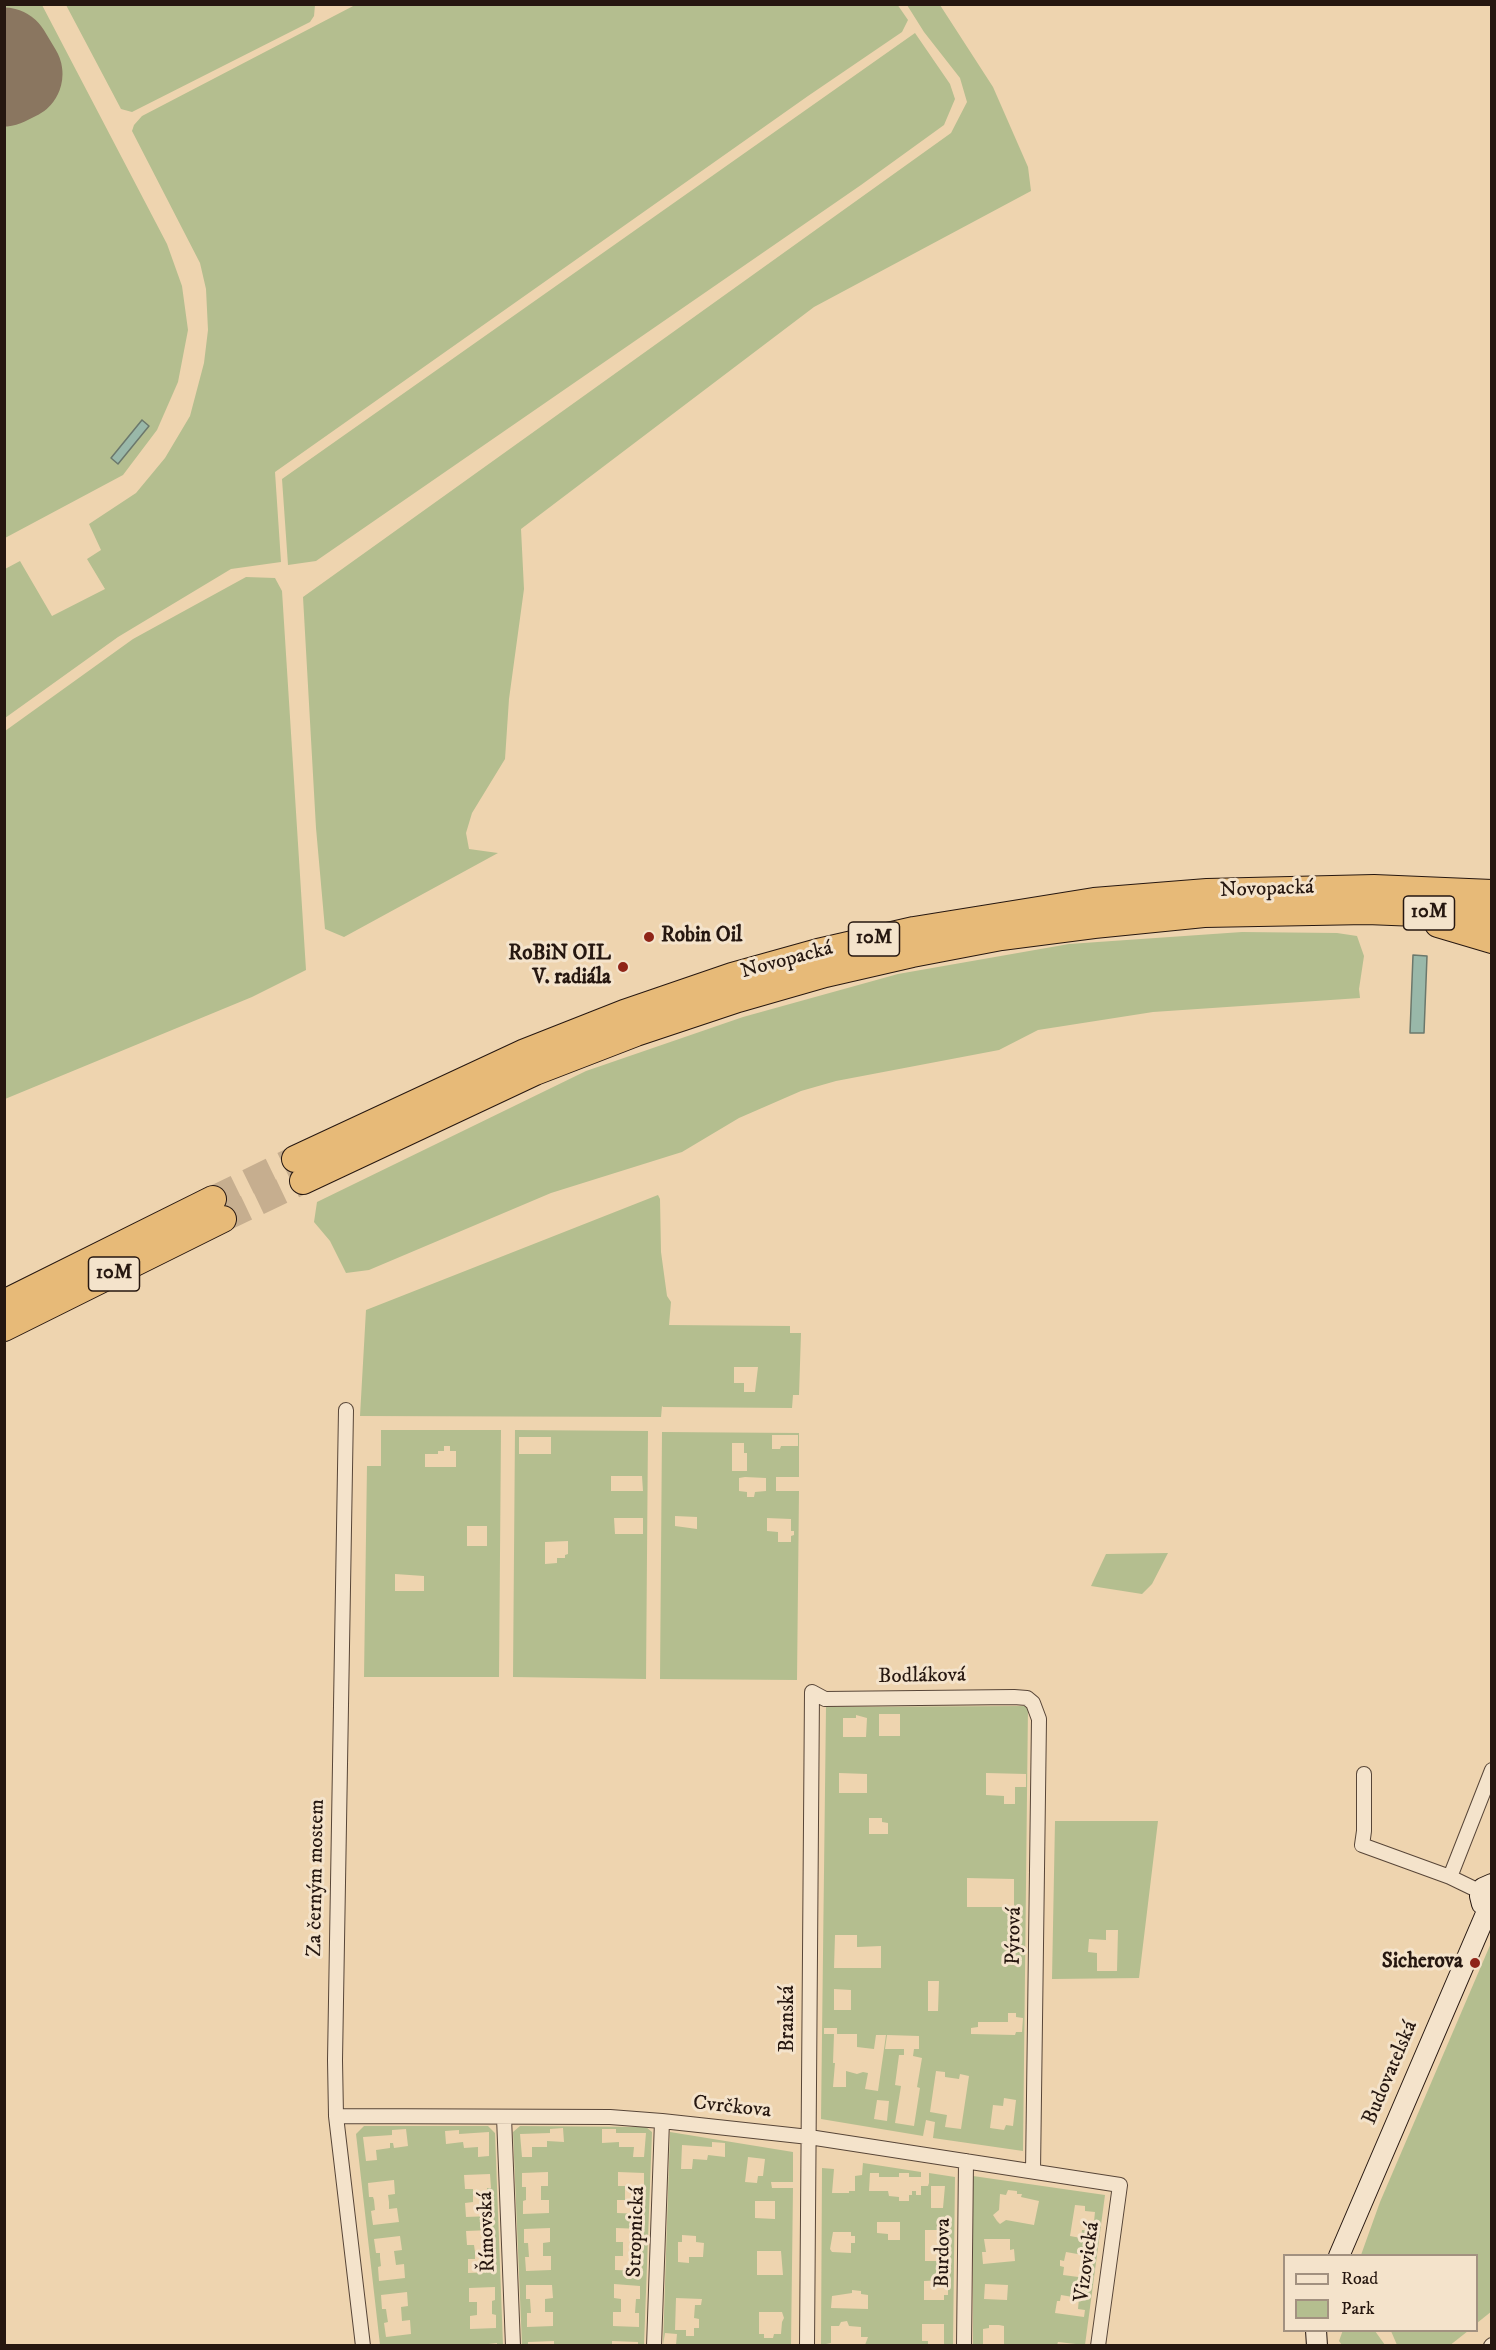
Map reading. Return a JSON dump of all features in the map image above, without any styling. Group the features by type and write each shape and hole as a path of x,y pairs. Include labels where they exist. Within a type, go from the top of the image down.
{"highway":[{"name":"Novopacká","path":"1491,893 1374,888 1207,892 1094,901 998,915 818,952 732,976 624,1013 525,1052 299,1170 450,1110 545,1068 636,1033 738,999 825,974 923,952 1094,925 1204,914 1367,911 1491,916"},
{"path":"1367,911 1456,928 1491,940"},
{"name":"10M","path":"4,1303 218,1209 4,1328"}],"street":[{"name":"Za černým mostem","path":"346,1410 342,1545 336,2116 363,2346"},
{"name":"Bodláková","path":"812,1692 825,1699 1014,1697 1027,1698 1033,1703"},
{"name":"Branská","path":"807,2346 812,1692"},
{"name":"Pýrová","path":"1033,1703 1039,1719 1033,2171"},
{"path":"1450,1877 1491,1770"},
{"path":"1364,1774 1362,1845 1450,1877 1488,1899"},
{"name":"Budovatelská","path":"1341,2254 1488,1899"},
{"name":"Cvrčkova","path":"336,2116 610,2117 662,2121 809,2137 1120,2185"},
{"name":"Římovská","path":"504,2117 513,2346"},
{"name":"Stropnická","path":"654,2346 662,2121"},
{"name":"Burdova","path":"964,2346 966,2161"},
{"name":"Vizovická","path":"1098,2346 1120,2185"}],"green space":[{"path":"357,4 897,4 908,20 902,32 275,472 281,562 231,569 118,637 5,718 5,569 20,561 52,616 105,589 87,559 101,550 89,524 136,493 165,458 190,416 204,363 208,330 206,289 200,263 132,131 134,125 142,116"},
{"path":"5,5 42,5 167,244 182,286 188,330 178,382 157,430 123,475 5,538"},
{"path":"66,5 315,5 314,16 310,22 132,112 121,109"},
{"path":"907,5 940,5 993,87 1028,167 1031,191 814,307 521,529 524,589 509,699 505,759 472,813 466,833 469,849 498,853 344,937 325,929 316,828 303,597 951,133 967,102 960,78 924,32"},
{"path":"915,33 950,84 955,99 944,125 861,185 316,561 288,565 282,479"},
{"path":"246,577 275,578 282,591 306,970 252,997 5,1099 5,731 133,639"},
{"path":"1242,932 1337,933 1357,936 1364,956 1359,989 1360,998 1153,1012 1038,1030 999,1050 836,1081 801,1091 739,1118 682,1152 551,1193 369,1270 346,1273 330,1241 314,1222 317,1202 586,1071 743,1017 898,974 1069,944"},
{"path":"658,1195 661,1252 667,1296 671,1302 669,1325 790,1326 790,1333 801,1333 799,1395 793,1395 792,1408 662,1406 661,1417 360,1416 366,1310","holes":["734,1367 758,1367 755,1392 744,1392 744,1383 734,1383"]},
{"path":"381,1430 501,1430 499,1677 364,1677 367,1466 381,1466","holes":["444,1446 450,1446 450,1451 456,1451 456,1467 425,1467 425,1454 438,1454 438,1451 444,1451","467,1526 487,1526 487,1546 467,1546","395,1574 424,1576 424,1591 395,1591"]},
{"path":"515,1430 648,1431 646,1679 513,1677","holes":["519,1437 551,1437 551,1454 519,1454","611,1476 642,1476 643,1491 611,1491","614,1518 643,1518 643,1534 615,1534","568,1541 568,1554 565,1558 557,1558 557,1563 545,1564 545,1542"]},
{"path":"662,1432 799,1433 799,1477 776,1477 776,1491 799,1491 797,1680 660,1679","holes":["772,1435 798,1435 798,1446 781,1446 780,1449 772,1449","732,1443 744,1443 744,1453 747,1453 747,1471 732,1471","739,1478 766,1478 766,1491 755,1492 754,1497 747,1497 747,1492 739,1491","675,1516 697,1517 697,1529 675,1526","767,1518 791,1519 791,1531 794,1531 791,1542 778,1542 778,1532 767,1531"]},
{"path":"1168,1553 1152,1584 1142,1594 1091,1586 1106,1554"},
{"path":"1028,1706 1023,2151 933,2138 935,2122 926,2120 923,2136 821,2119 826,1707","holes":["879,1714 900,1714 900,1736 879,1736","856,1715 867,1718 866,1737 843,1737 843,1718 856,1718","839,1773 867,1774 867,1793 839,1793","986,1773 1026,1774 1026,1787 1015,1787 1015,1804 1004,1804 1004,1796 986,1795","869,1818 882,1818 882,1822 888,1823 888,1834 869,1834","967,1878 1014,1879 1014,1907 967,1907","835,1935 857,1935 857,1947 881,1946 881,1968 834,1968","928,1981 939,1981 938,2011 928,2011","834,1989 851,1990 851,2010 834,2010","1008,2013 1016,2013 1016,2017 1023,2018 1022,2032 1016,2032 1015,2035 971,2034 971,2028 978,2027 978,2022 1008,2022","824,2028 837,2028 837,2034 857,2034 857,2047 874,2049 876,2035 886,2035 878,2091 865,2089 868,2073 863,2072 857,2074 846,2071 846,2087 833,2087 835,2063 833,2063 834,2034 824,2034","887,2035 919,2036 919,2049 914,2049 913,2056 922,2058 914,2126 895,2123 901,2086 895,2085 899,2055 904,2055 904,2049 885,2049","936,2071 945,2072 945,2077 959,2079 960,2074 969,2076 961,2129 945,2127 947,2115 930,2112","1004,2098 1016,2100 1013,2126 1006,2125 1004,2130 990,2128 993,2105 1003,2106","877,2100 889,2101 887,2121 874,2119"]},
{"path":"1055,1821 1158,1821 1139,1978 1052,1979","holes":["1106,1930 1118,1930 1117,1971 1097,1971 1097,1953 1088,1952 1089,1939 1106,1940"]},
{"path":"1491,1943 1492,2311 1478,2322 1478,2254 1361,2254 1380,2202"},
{"path":"364,2126 488,2126 495,2133 503,2345 497,2345 497,2343 471,2346 380,2345 356,2134","holes":["406,2129 408,2146 394,2148 393,2143 390,2143 390,2148 376,2150 377,2160 366,2161 363,2137 392,2135 392,2130","459,2130 459,2134 489,2132 489,2156 478,2157 478,2147 464,2148 463,2142 446,2144 445,2131","490,2174 491,2188 487,2188 492,2216 466,2217 465,2203 473,2202 473,2189 465,2189 464,2175","394,2180 395,2194 388,2195 389,2209 397,2208 399,2222 373,2225 371,2211 375,2210 374,2200 373,2197 369,2197 368,2183","492,2230 493,2244 489,2245 490,2258 494,2258 494,2272 468,2273 468,2259 475,2259 475,2252 474,2245 467,2245 466,2231","400,2236 402,2250 394,2251 396,2265 404,2264 405,2278 379,2281 380,2253 376,2253 374,2239","495,2287 492,2314 496,2315 496,2328 470,2329 470,2316 477,2315 477,2302 469,2302 469,2288","407,2292 408,2306 401,2307 402,2321 410,2320 411,2334 386,2337 384,2323 388,2322 386,2309 382,2309 381,2295"]},
{"path":"520,2126 646,2127 652,2132 644,2345 638,2345 638,2342 612,2341 612,2345 554,2345 554,2341 528,2342 528,2345 522,2345 513,2132","holes":["563,2128 564,2142 547,2141 547,2147 532,2147 532,2157 522,2157 520,2134 550,2133 550,2129","602,2129 616,2129 616,2133 646,2133 644,2157 633,2157 634,2147 619,2147 619,2142 602,2143","548,2172 548,2186 541,2186 541,2200 549,2200 549,2213 523,2214 526,2187 522,2187 522,2173","618,2172 644,2173 644,2187 640,2187 643,2214 617,2213 617,2200 625,2200 625,2186 618,2186","550,2228 550,2242 543,2243 543,2256 551,2256 551,2270 526,2271 525,2257 529,2257 528,2243 524,2243 524,2229","616,2228 642,2229 642,2243 638,2243 641,2271 615,2270 615,2256 623,2256 623,2242 616,2242","614,2284 640,2286 640,2299 636,2299 635,2313 639,2313 639,2327 613,2326 613,2312 621,2312 621,2299 614,2298","526,2285 552,2285 553,2298 545,2299 545,2312 553,2312 553,2326 527,2327 527,2313 531,2313 530,2299 526,2299"]},
{"path":"670,2132 793,2152 793,2182 771,2182 772,2188 793,2188 791,2345 676,2345 677,2334 665,2333 663,2345","holes":["712,2142 725,2143 725,2157 708,2155 707,2160 693,2159 692,2169 681,2169 682,2145 712,2147","748,2157 765,2159 763,2176 758,2176 757,2183 745,2182","755,2201 775,2201 775,2219 755,2218","682,2235 696,2236 696,2242 704,2243 703,2257 689,2257 689,2263 678,2262 678,2242 682,2242","757,2251 781,2251 783,2275 757,2275","676,2298 702,2299 701,2305 695,2305 694,2318 699,2319 699,2328 694,2328 694,2336 686,2336 686,2330 675,2330","759,2312 782,2312 784,2318 781,2334 774,2334 773,2338 764,2338 764,2334 759,2334"]},
{"path":"863,2163 921,2172 921,2177 909,2177 909,2173 899,2173 899,2177 879,2177 879,2173 870,2173 869,2191 888,2191 889,2196 899,2197 899,2201 909,2201 912,2191 916,2191 916,2195 921,2195 921,2186 928,2186 929,2173 955,2177 953,2345 944,2345 944,2324 922,2324 922,2341 928,2341 928,2345 865,2345 868,2337 861,2337 861,2327 849,2326 847,2321 841,2322 839,2326 831,2326 831,2343 821,2345 822,2168 834,2169 832,2193 855,2191 855,2176 862,2175","holes":["931,2186 945,2186 943,2208 931,2208","877,2222 900,2222 900,2240 888,2240 888,2234 877,2233","925,2230 945,2230 944,2261 925,2261","833,2232 851,2232 851,2236 855,2236 855,2243 851,2243 851,2253 832,2252 830,2249","945,2280 944,2287 948,2287 948,2295 944,2295 944,2300 924,2300 924,2281","852,2290 861,2291 861,2294 868,2295 868,2309 831,2308 832,2296 852,2293"]},
{"path":"973,2176 1105,2195 1085,2345 1058,2342 1057,2345 1004,2345 1004,2326 989,2325 989,2328 983,2329 983,2345 973,2345","holes":["1008,2190 1017,2191 1017,2194 1022,2194 1021,2197 1039,2201 1034,2225 1006,2220 1000,2224 997,2221 993,2215 999,2210 1000,2194 1006,2195","1075,2205 1085,2206 1085,2211 1095,2212 1093,2231 1082,2230 1081,2238 1070,2236","984,2239 1010,2239 1010,2250 1014,2249 1015,2261 983,2264 982,2252 986,2252","1066,2252 1089,2256 1086,2278 1063,2275 1064,2267 1060,2266 1060,2260 1064,2261","985,2284 1008,2285 1007,2300 984,2299","1061,2295 1079,2298 1078,2309 1085,2310 1084,2317 1055,2313 1057,2301 1060,2301"]},
{"path":"1342,2332 1376,2332 1385,2345 1342,2345 1339,2341"},
{"path":"1392,2332 1467,2332 1449,2346 1397,2345"}],"shaded area":[{"path":"142,420 149,426 118,464 111,458"},
{"path":"1413,955 1427,956 1424,1033 1410,1033"}],"runway":[{"path":"4,54 16,74 4,80"}],"tunnel":[{"path":"213,1199 295,1159"},
{"path":"223,1219 303,1181"}],"place":[{"name":"Robin Oil","path":"649,937"},
{"name":"RoBiN OIL V. radiála","path":"623,967"},
{"name":"Sicherova","path":"1475,1963"}]}
